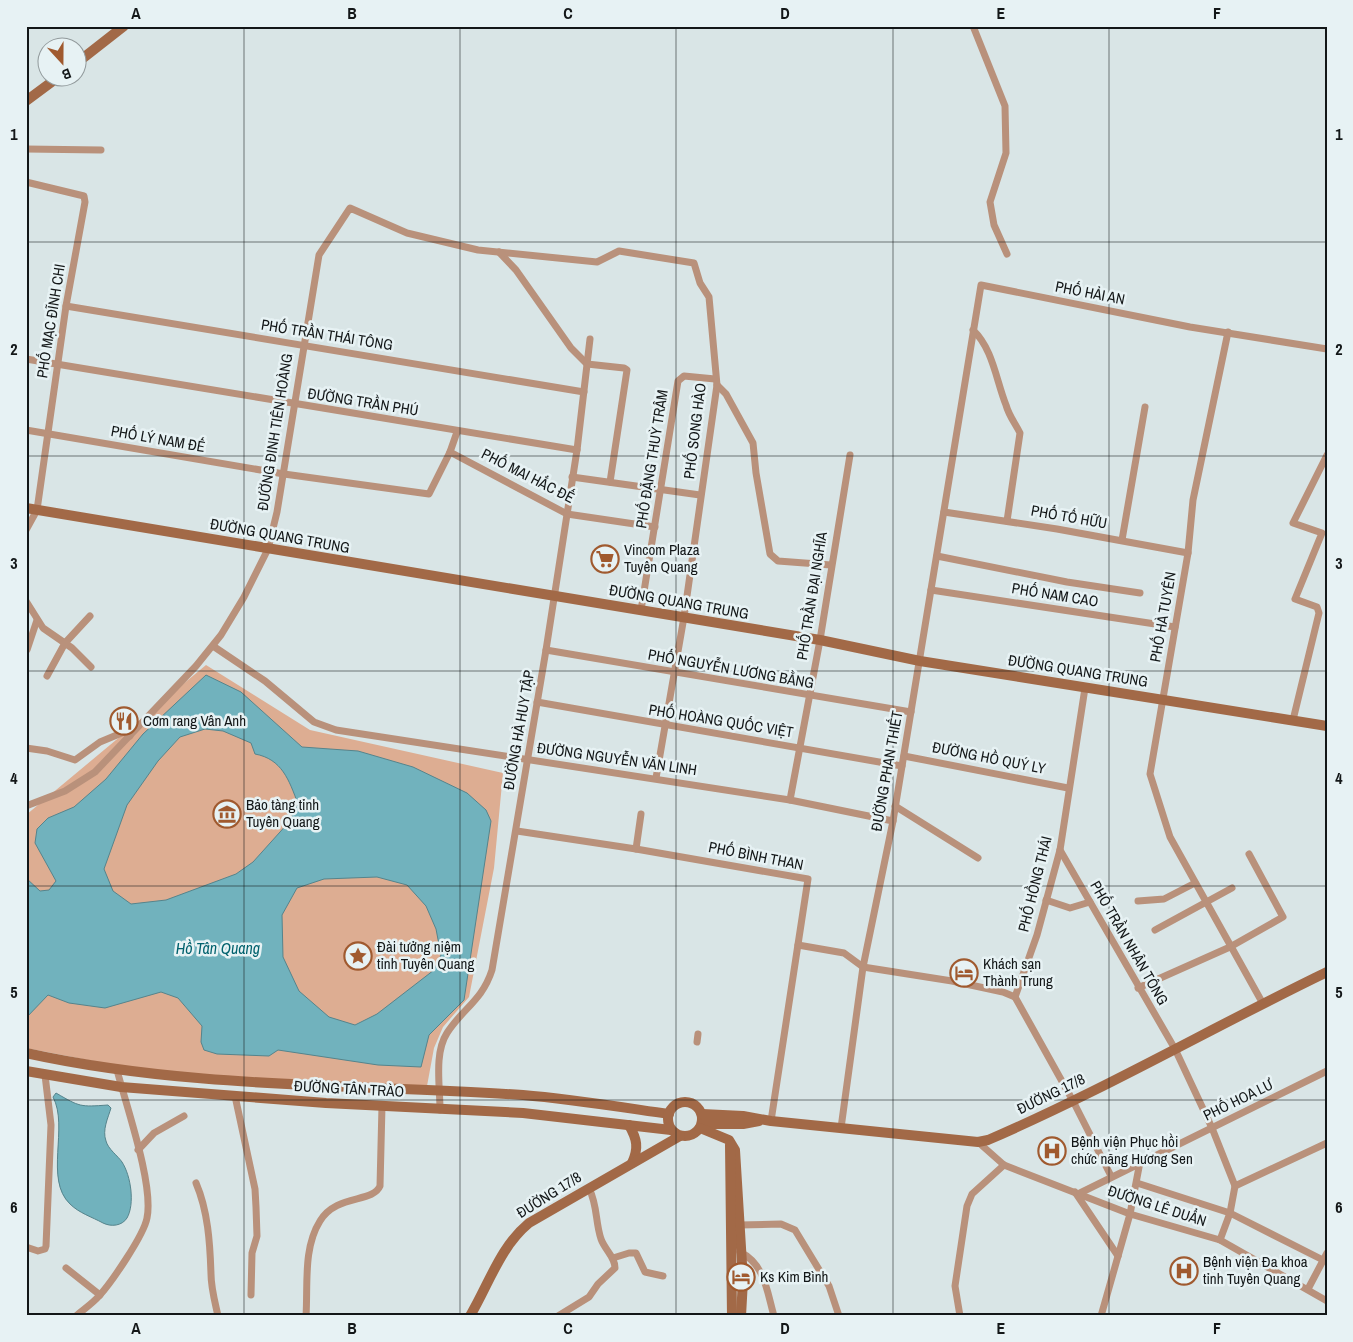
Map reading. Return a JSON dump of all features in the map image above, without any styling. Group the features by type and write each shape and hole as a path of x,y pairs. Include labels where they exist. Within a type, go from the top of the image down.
{"main road":[{"path":"88,54 124,26"},
{"path":"26,101 44,88"},
{"name":"ĐƯỜNG QUANG TRUNG","path":"26,508 820,640 920,661 1327,726"},
{"name":"ĐƯỜNG 17/8","path":"701,1122 744,1124 768,1121 978,1142 995,1137 1073,1101 1262,1002 1327,972"},
{"name":"ĐƯỜNG TÂN TRÀO","path":"26,1053 117,1070 328,1087 524,1095 669,1114"},
{"name":"ĐƯỜNG TÂN TRÀO","path":"26,1071 122,1087 440,1110 523,1113 629,1125 676,1133"},
{"path":"701,1122 691,1136 676,1133 668,1119 669,1114 676,1105 687,1102 695,1105 701,1122 730,1142 735,1150 739,1225 732,1316"},
{"path":"629,1125 635,1134 638,1146 632,1163"},
{"name":"ĐƯỜNG 17/8","path":"470,1316 505,1249 516,1233 529,1223 632,1163 676,1133"},
{"path":"730,1142 729,1151 741,1316"}],"street":[{"path":"973,26 1005,106 1006,153 990,202 994,225 1008,254"},
{"path":"26,149 102,150"},
{"name":"PHỐ MẠC ĐĨNH CHI","path":"26,182 84,196 57,365 37,510"},
{"name":"PHỐ SONG HÀO","path":"350,208 407,232 478,250 597,262 619,250 694,263 700,283 709,297 716,382 684,617 656,778"},
{"name":"ĐƯỜNG ĐINH TIÊN HOÀNG","path":"26,806 65,791 86,779 130,736 213,646 244,597 268,549 284,474 302,345 319,255 350,208"},
{"path":"499,252 516,270 571,348 587,364 624,368 628,375 610,482"},
{"name":"PHỐ HẢI AN","path":"960,418 981,285 1327,349"},
{"name":"PHỐ TRẦN THÁI TÔNG","path":"66,306 584,392"},
{"path":"974,330 985,342 1013,425 1020,433 1007,521"},
{"name":"PHỐ HÀ TUYÊN","path":"1228,332 1193,500 1188,554 1150,774 1170,837 1262,1002"},
{"name":"ĐƯỜNG HÀ HUY TẬP","path":"440,1110 440,1062 446,1034 482,994 492,970 517,831 546,650 577,450 590,339"},
{"name":"ĐƯỜNG TRẦN PHÚ","path":"26,360 457,432 577,450"},
{"name":"PHỐ ĐẶNG THUỲ TRÂM","path":"641,610 678,381 684,376 716,382"},
{"path":"716,382 726,394 753,443 756,473 770,554 778,561 831,565"},
{"path":"1122,540 1145,407"},
{"name":"ĐƯỜNG PHAN THIẾT","path":"841,1128 864,968 893,821 960,418"},
{"name":"PHỐ LÝ NAM ĐẾ","path":"26,430 284,474 429,494 450,452"},
{"path":"450,452 457,432"},
{"name":"PHỐ MAI HẮC ĐẾ","path":"450,452 567,514 655,527"},
{"path":"1293,720 1319,613 1317,608 1295,599 1322,533 1293,523 1327,454"},
{"name":"PHỐ TRẦN ĐẠI NGHĨA","path":"790,800 820,640 850,455"},
{"path":"572,477 700,495"},
{"path":"26,530 37,510"},
{"name":"PHỐ TỐ HỮU","path":"944,512 1122,540 1188,554"},
{"path":"937,556 1067,582 1140,593"},
{"name":"PHỐ NAM CAO","path":"931,590 1175,627"},
{"path":"26,601 37,620 47,632 65,644 91,667"},
{"path":"47,676 65,644 90,616"},
{"path":"27,650 37,620"},
{"name":"ĐƯỜNG NGUYỄN VĂN LINH","path":"213,646 264,681 314,722 354,733 656,778 790,800 893,821"},
{"name":"PHỐ NGUYỄN LƯƠNG BẰNG","path":"546,650 911,712"},
{"name":"PHỐ HỒNG THÁI","path":"1015,997 1037,935 1060,850 1084,688"},
{"name":"PHỐ HOÀNG QUỐC VIỆT","path":"537,702 664,726 800,747 902,766"},
{"path":"26,748 47,750 74,760 100,742 124,732 130,736"},
{"name":"ĐƯỜNG HỒ QUÝ LY","path":"904,756 1068,788"},
{"path":"895,806 978,858"},
{"path":"636,849 641,814"},
{"name":"PHỐ BÌNH THAN","path":"517,831 805,877 808,883 768,1121"},
{"name":"PHỐ TRẦN NHÂN TÔNG","path":"1060,850 1174,1049 1212,1128 1235,1186"},
{"path":"1138,988 1230,947 1283,917 1249,854"},
{"path":"1138,901 1164,899 1195,883"},
{"path":"1155,930 1232,888"},
{"path":"1046,900 1062,907 1070,908 1090,902"},
{"path":"798,945 844,953 864,968 961,983 1003,992 1015,997 1112,1176"},
{"path":"698,1034 698,1042"},
{"path":"76,1316 100,1296 137,1242 148,1219 148,1193 117,1070"},
{"name":"PHỐ HOA LƯ","path":"1077,1192 1327,1071"},
{"path":"26,1247 38,1251 46,1246 51,1125 45,1075"},
{"path":"234,1096 255,1189 257,1236 252,1254 251,1295"},
{"path":"306,1316 306,1283 312,1238 320,1220 331,1208 347,1200 372,1196 380,1186 382,1106"},
{"path":"138,1150 154,1133 184,1116"},
{"name":"ĐƯỜNG LÊ DUẨN","path":"978,1142 1004,1165 1130,1214 1220,1240 1326,1300"},
{"path":"1220,1240 1230,1213 1235,1186 1327,1143"},
{"path":"1100,1316 1130,1214 1140,1162"},
{"path":"960,1316 955,1286 967,1206 972,1194 1004,1165"},
{"path":"196,1182 201,1194 208,1231 212,1286 218,1316"},
{"path":"1137,1183 1230,1213 1323,1260"},
{"path":"558,1316 588,1297 602,1279 613,1271 616,1265 602,1242 597,1226 596,1207 589,1188"},
{"path":"1077,1192 1118,1256"},
{"path":"739,1225 781,1224 795,1230 829,1286 839,1316"},
{"path":"736,1252 755,1263 762,1274 774,1316"},
{"path":"613,1258 636,1253 645,1272 663,1276"},
{"path":"1308,1289 1327,1253"},
{"path":"66,1268 100,1296"}],"shaded area":[{"path":"206,665 310,730 503,773 494,868 469,997 443,1027 434,1048 427,1086 165,1075 26,1048 26,815"}],"water":[{"name":"Hồ Tân Quang","path":"206,675 241,692 302,747 358,751 413,767 467,793 486,810 491,821 464,1000 429,1035 421,1067 378,1065 278,1050 269,1056 217,1054 204,1050 201,1042 202,1026 178,998 161,992 105,1008 69,1003 48,995 26,1018 26,878 40,891 49,890 56,881 35,843 37,829 48,818 74,807 106,779 143,734","holes":["205,729 223,731 251,743 255,754 272,761 283,772 288,779 298,804 289,822 253,862 236,874 166,900 131,904 113,891 104,869 127,805 158,761 180,737","377,877 407,885 426,906 436,929 441,955 434,970 377,1014 355,1025 329,1017 299,991 283,957 282,915 297,888 324,879"]},
{"path":"56,1093 80,1105 108,1105 111,1108 106,1124 105,1137 107,1144 125,1168 131,1190 131,1205 127,1218 122,1223 109,1225 86,1215 70,1204 62,1193 57,1167 59,1123 53,1097"}],"place":[{"name":"Vincom Plaza Tuyên Quang","path":"605,559"},
{"name":"Cơm rang Vân Anh","path":"124,721"},
{"name":"Bảo tàng tỉnh Tuyên Quang","path":"227,814"},
{"name":"Đài tưởng niệm tỉnh Tuyên Quang","path":"358,956"},
{"name":"Khách sạn Thành Trung","path":"964,973"},
{"name":"Bệnh viện Phục hồi chức năng Hương Sen","path":"1052,1151"},
{"name":"Bệnh viện Đa khoa tỉnh Tuyên Quang","path":"1184,1271"},
{"name":"Ks Kim Bình","path":"741,1277"}]}
